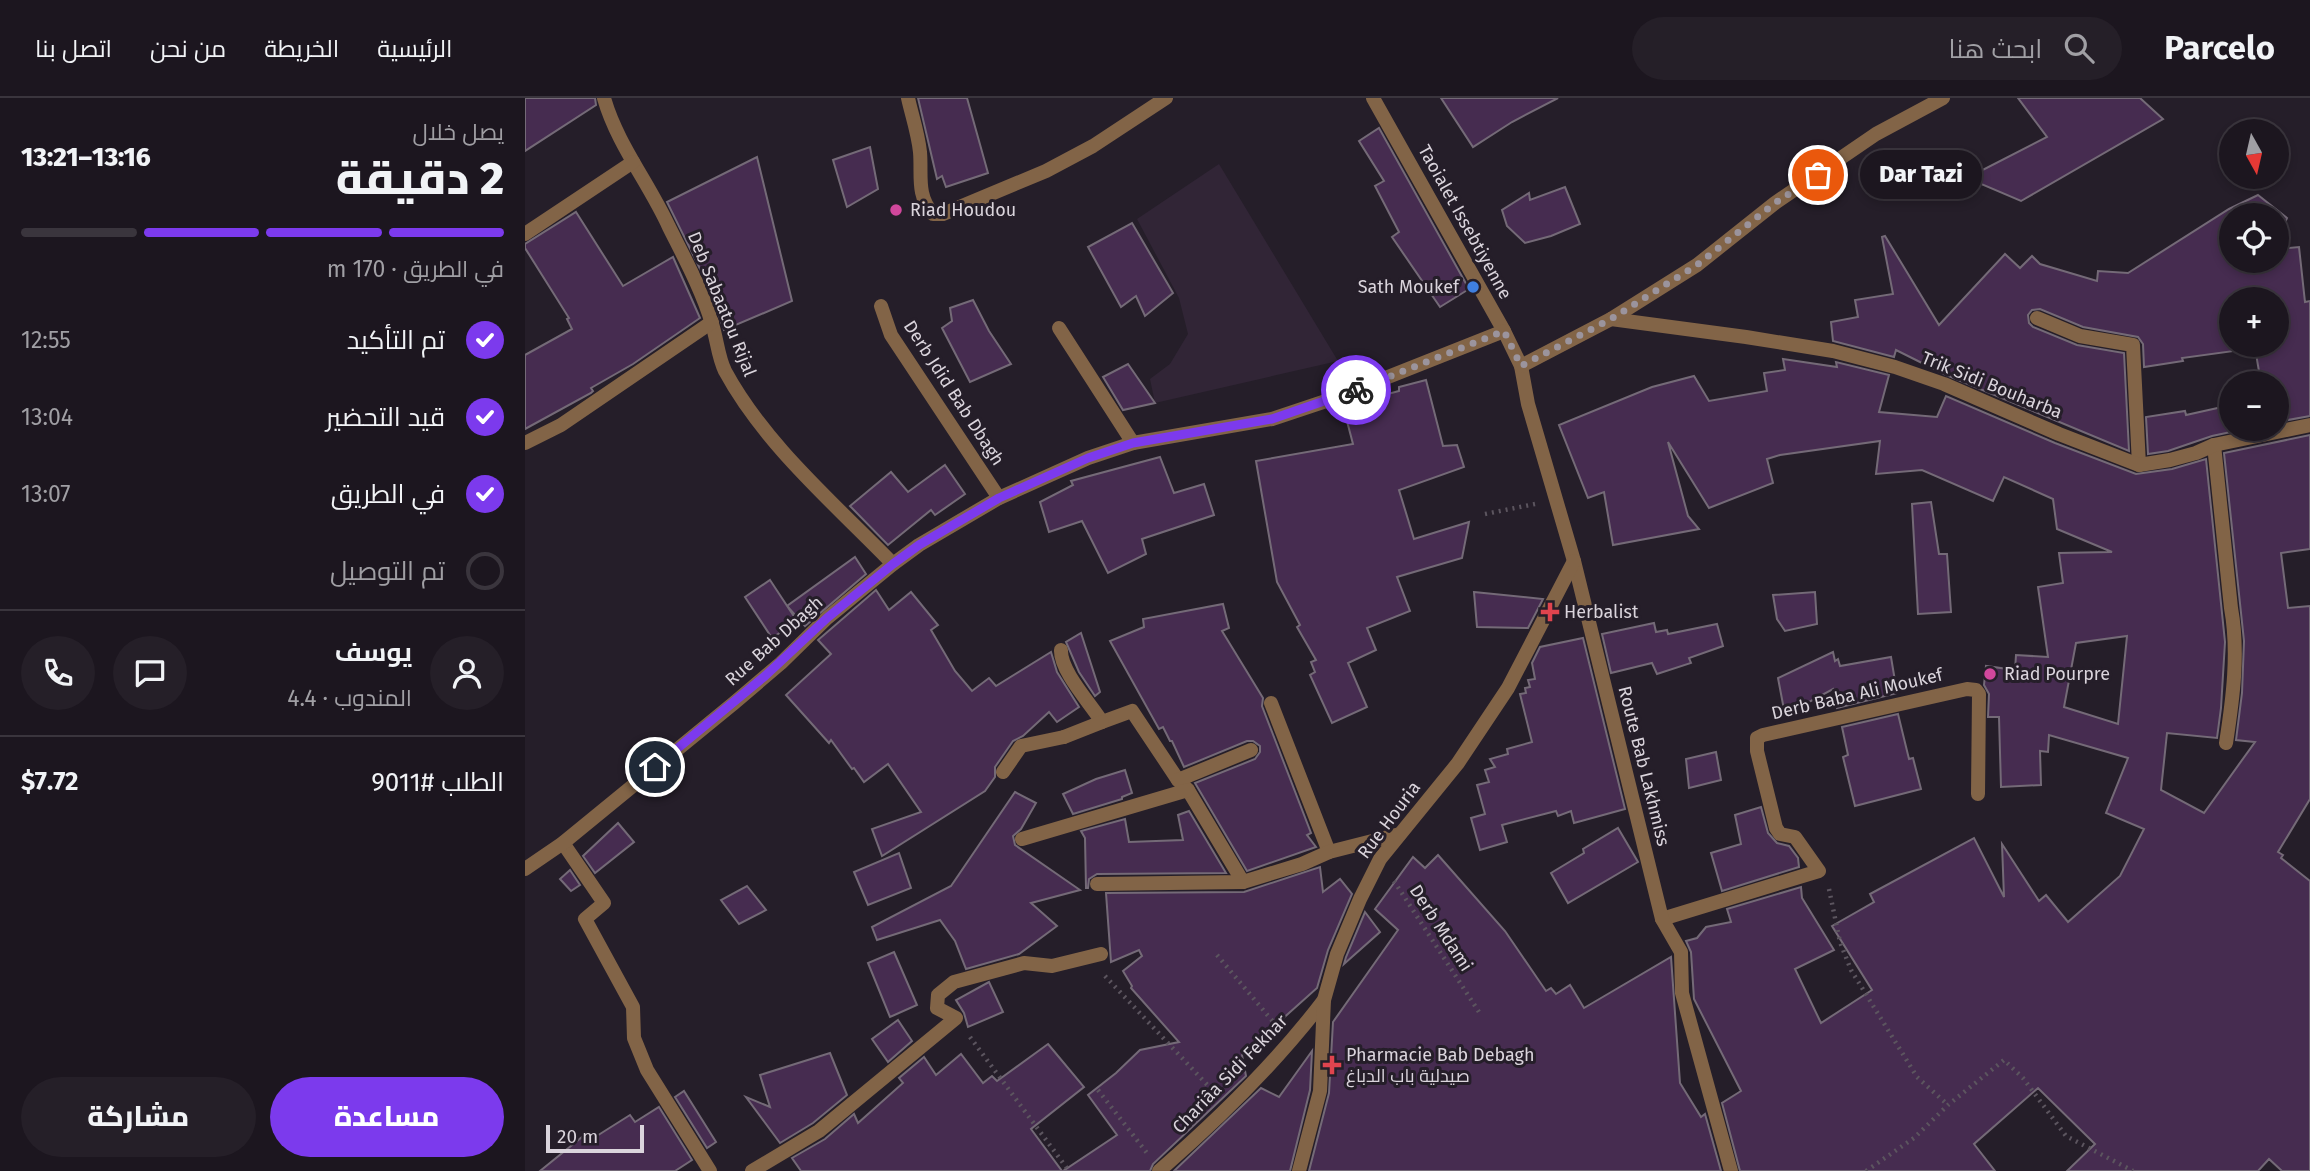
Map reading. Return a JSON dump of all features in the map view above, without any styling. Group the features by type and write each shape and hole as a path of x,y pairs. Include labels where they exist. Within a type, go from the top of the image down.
{"street":[{"name":"Deb Sabaatou Rijal","path":"604,98 633,162 668,223 712,322 723,367 754,419 893,564"},
{"path":"908,98 920,152 920,191 926,206 933,214 943,214 1046,171 1093,146 1146,103 1166,98"},
{"name":"Taoialet Issebtiyenne","path":"1373,98 1521,366"},
{"path":"1521,366 1611,319 1697,265 1775,203 1876,134 1943,98"},
{"path":"525,234 633,162"},
{"name":"Derb Jdid Bab Dbagh","path":"881,306 891,335 999,498"},
{"path":"2037,318 2080,336 2133,345 2139,465 2170,460 2214,445 2310,425"},
{"name":"Trik Sidi Bouharba","path":"1611,319 1833,351 1895,368 1944,383 2059,434 2139,465"},
{"path":"525,443 561,425 712,322"},
{"path":"1059,328 1133,443"},
{"name":"Rue Bab Dbagh","path":"525,869 563,843 753,687 827,618 893,564 919,545 999,498 1088,458 1133,443 1272,419 1335,398 1504,331"},
{"name":"Route Bab Lakhmiss","path":"1521,366 1528,404 1574,561 1661,919 1681,953 1682,993 1731,1171"},
{"path":"2214,445 2231,608 2236,628 2233,695 2226,743"},
{"name":"Rue Houria","path":"1299,1171 1320,1091 1324,1000 1337,954 1360,899 1380,859 1458,763 1508,688 1574,561"},
{"path":"1061,650 1061,658 1071,676 1102,722"},
{"name":"Derb Baba Ali Moukef","path":"1819,871 1795,837 1780,834 1776,828 1757,751 1756,742 1759,736 1967,689 1976,690 1979,694 1978,794"},
{"path":"1271,702 1329,852"},
{"path":"1003,772 1021,746 1064,737 1132,711 1183,785 1243,882"},
{"path":"1022,839 1183,785 1251,750"},
{"path":"1097,884 1243,882 1329,852 1400,834"},
{"path":"563,843 604,903 585,919 633,1007 634,1038 642,1060 710,1171"},
{"path":"1661,919 1819,871"},
{"path":"752,1171 819,1130 956,1018 937,1008 936,1000 938,995 954,982 1024,963 1052,966 1101,954"},
{"name":"Chariâa Sidi Fekhar","path":"1160,1171 1228,1108 1290,1044 1324,1000"}],"path":[{"path":"1485,514 1556,499"},
{"name":"Derb Mdami","path":"1380,859 1479,1012"},
{"path":"1819,871 1826,878 1840,942 1851,970 1917,1077 1948,1105"},
{"path":"1217,955 1256,999 1290,1044"},
{"path":"1102,973 1228,1108"},
{"path":"956,1018 1069,1171"},
{"path":"1865,1171 1914,1138 1948,1105 2004,1060 2023,1078 2066,1136 2133,1171"},
{"path":"1098,1090 1160,1171"}],"shaded area":[{"path":"1219,164 1338,361 1155,403 1150,379 1170,364 1188,334 1179,298 1137,219"}],"building":[{"path":"525,98 595,98 596,105 525,151"},
{"path":"918,98 967,98 988,173 946,187 942,176 937,179"},
{"path":"1441,98 1558,98 1512,122 1473,147"},
{"path":"2018,98 2140,98 2163,119 2021,201 1967,178 2047,137"},
{"path":"1379,128 1469,289 1440,307 1392,237 1399,232 1375,186 1384,181 1359,141"},
{"path":"870,147 878,189 847,207 833,160"},
{"path":"757,157 792,301 724,330 707,283 667,202"},
{"path":"1565,187 1580,224 1525,243 1507,226 1502,210 1529,193 1530,200"},
{"path":"2258,195 2268,203 2241,203"},
{"path":"576,212 623,286 673,257 700,318 633,364 591,388 591,393 525,429 525,355 572,329 567,319 569,318 525,244"},
{"path":"2219,215 2219,273 2289,273 2289,248 2299,247 2305,302 2310,301 2310,416 2289,420 2289,371 2259,371 2257,357 2289,357 2289,287 2219,287 2219,353 2144,367 2143,344 2138,337 2083,327 2040,309 2032,310 2028,315 2029,323 2033,327 2077,345 2124,353 2129,451 1944,374 1896,350 1894,357 1833,341 1831,322 1858,317 1855,300 1893,294 1882,237 1885,236 1939,325 2005,254 2020,268 2032,256 2040,264 2097,281 2098,271 2128,273"},
{"path":"1132,223 1173,293 1145,316 1136,296 1121,307 1088,247"},
{"path":"973,300 1011,364 970,382 942,328 952,321 950,308"},
{"path":"1783,359 1837,367 1836,362 1889,375 1879,412 1937,417 1946,396 2136,474 2172,469 2206,459 2225,642 2217,738 2167,733 2161,790 2204,813 2255,742 2236,740 2242,693 2244,641 2224,453 2310,435 2310,549 2281,553 2288,608 2310,606 2310,799 2278,852 2283,855 2281,858 2310,881 2310,1171 2282,1171 2269,1159 2258,1171 2067,1171 2095,1144 2038,1088 1974,1144 1995,1171 1740,1171 1722,1103 1741,1091 1694,999 1691,952 1686,941 1697,938 1706,927 1731,922 1727,909 1801,887 1802,898 1834,950 1795,969 1821,1023 1872,990 1832,926 1874,902 1870,894 1974,838 2004,897 2002,844 2039,901 2046,895 2068,922 2120,876 2144,829 2106,813 2128,758 2049,735 2048,752 2040,751 2041,785 2001,787 1999,717 1988,717 1989,694 1984,685 1986,666 2015,670 2016,655 2048,657 2038,587 2063,583 2059,553 2112,552 2057,529 2053,499 2004,477 1993,501 1922,470 1876,474 1880,441 1767,459 1773,483 1709,508 1668,442 1688,516 1699,529 1613,545 1604,492 1588,498 1559,425 1652,387 1694,376 1709,401 1767,391 1764,373 1785,370","holes":["2127,636 2118,724 2064,707 2076,643"]},
{"path":"1128,364 1155,403 1123,410 1103,377"},
{"path":"1426,380 1443,446 1457,445 1464,467 1399,490 1414,539 1469,522 1462,558 1397,577 1410,611 1367,628 1376,650 1348,663 1367,707 1332,723 1310,675 1315,672 1311,662 1316,660 1297,627 1300,625 1277,582 1256,461 1353,444 1343,406 1399,391 1399,387"},
{"path":"2219,408 2219,435 2168,451 2148,454 2146,417 2185,411 2186,415"},
{"path":"1160,457 1174,493 1204,484 1214,515 1142,539 1146,554 1108,573 1082,521 1049,532 1040,502 1073,485 1071,481"},
{"path":"945,465 965,494 935,515 931,510 888,545 850,506 891,472 908,492"},
{"path":"1931,502 1939,554 1947,554 1951,612 1918,614 1912,504"},
{"path":"855,557 866,574 805,626 787,606"},
{"path":"770,580 797,621 772,638 745,597"},
{"path":"876,590 889,610 911,592 938,625 931,630 955,671 972,691 989,678 996,686 1051,652 1057,672 1079,707 1057,722 1049,712 1023,736 1013,741 995,767 995,777 985,791 882,856 872,829 921,812 888,764 864,782 831,740 829,743 786,695 831,654 818,640"},
{"path":"1474,592 1543,599 1528,628 1477,627"},
{"path":"1815,592 1817,624 1785,631 1777,619 1773,595"},
{"path":"1223,604 1229,628 1222,631 1263,698 1262,706 1311,833 1307,835 1316,847 1247,871 1195,783 1255,759 1260,752 1260,746 1253,741 1247,741 1184,767 1172,741 1163,727 1159,729 1110,641 1144,627 1143,619"},
{"path":"1654,623 1656,632 1667,630 1668,634 1717,624 1723,646 1689,658 1691,663 1657,674 1652,663 1611,673 1602,634"},
{"path":"1081,633 1100,692 1095,696 1079,672 1066,642"},
{"path":"1583,638 1625,809 1574,823 1571,811 1558,816 1556,811 1502,825 1507,842 1480,850 1471,818 1485,814 1477,785 1489,782 1485,770 1495,767 1490,759 1508,754 1507,749 1532,742 1520,694 1526,693 1525,688 1530,687 1528,680 1535,679 1532,663 1540,647"},
{"path":"1833,652 1835,661 1838,659 1840,666 1891,657 1897,693 1837,708 1833,689 1785,715 1778,678"},
{"path":"1898,714 1909,759 1913,758 1921,789 1855,806 1843,757 1848,755 1842,727"},
{"path":"1716,752 1721,780 1689,788 1686,759"},
{"path":"1125,770 1132,793 1122,799 1073,814 1063,794"},
{"path":"1015,792 1036,803 1021,829 1013,836 1015,845 1080,890 1031,903 1057,926 1019,954 966,969 955,941 940,920 877,940 872,927 951,886"},
{"path":"1761,807 1768,833 1777,843 1789,846 1798,858 1799,867 1722,891 1711,853 1741,844 1735,815"},
{"path":"1189,811 1226,873 1097,874 1089,879 1086,888 1085,838 1081,831 1125,819 1129,842 1183,840 1178,815"},
{"path":"618,823 634,842 595,873 583,856"},
{"path":"1618,828 1638,862 1568,903 1551,873"},
{"path":"899,853 911,888 868,905 854,872"},
{"path":"1438,855 1505,931 1546,991 1551,988 1556,994 1570,985 1584,1008 1671,957 1680,1083 1701,1117 1705,1114 1721,1171 1309,1171 1329,1093 1333,1022 1398,930 1375,909 1413,857 1425,868"},
{"path":"1320,867 1323,892 1340,879 1352,894 1328,950 1317,988 1242,1055 1246,1076 1153,1164 1150,1171 1063,1171 1117,1135 1088,1095 1140,1050 1179,1042 1131,988 1123,971 1142,956 1139,950 1111,962 1106,893 1244,892"},
{"path":"570,870 580,885 571,891 560,879"},
{"path":"747,886 766,910 739,924 721,900"},
{"path":"1365,912 1380,932 1344,964 1346,957"},
{"path":"894,952 917,1005 890,1017 868,963"},
{"path":"989,982 1003,1012 968,1027 956,1000"},
{"path":"898,1020 912,1041 888,1062 872,1039"},
{"path":"1048,1044 1084,1087 1031,1129 1062,1171 801,1171 792,1158 825,1139 854,1114 858,1123 903,1083 899,1078 924,1057 936,1075 961,1054 983,1083 992,1076 997,1081"},
{"path":"1312,1051 1310,1090 1290,1171 1174,1171 1261,1088 1279,1097"},
{"path":"830,1053 847,1095 813,1123 780,1143 746,1097 770,1107 760,1075"},
{"path":"684,1091 716,1142 707,1148 675,1097"},
{"path":"659,1107 692,1160 675,1171 540,1171 587,1133 592,1139 630,1115 635,1122"}],"way so far":[{"path":"1356,390 1504,331 1521,366 1611,319 1697,265 1775,203 1818,175"}],"place":[{"name":"Dar Tazi","path":"1818,175"},
{"name":"Riad Houdou","path":"896,210"},
{"name":"Sath Moukef","path":"1473,287"},
{"name":"Herbalist","path":"1550,612"},
{"name":"Riad Pourpre","path":"1990,674"},
{"name":"Pharmacie Bab Debagh صيدلية باب الدباغ","path":"1332,1065"}],"route":[{"path":"655,767 781,663 827,618 893,564 919,545 999,498 1088,458 1133,443 1272,419 1356,390"}]}
